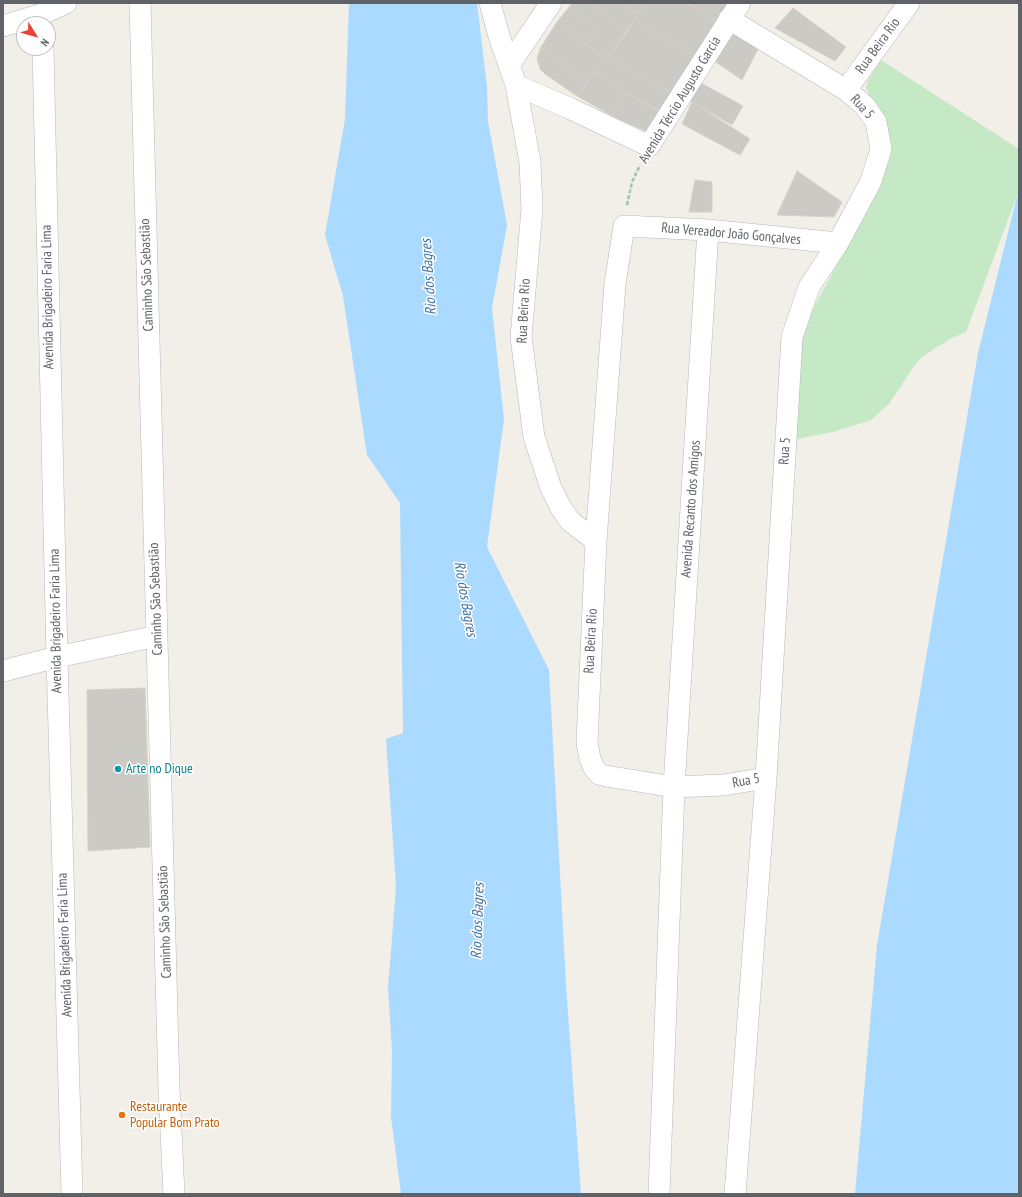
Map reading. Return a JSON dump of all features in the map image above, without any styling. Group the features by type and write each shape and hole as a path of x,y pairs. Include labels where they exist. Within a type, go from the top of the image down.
{"street":[{"path":"3,26 42,14 66,3"},
{"name":"Caminho São Sebastião","path":"140,3 169,1089 174,1194"},
{"name":"Rua Beira Rio","path":"490,3 516,85 530,162 532,209 521,338 534,437 551,488 561,508 570,521 596,541"},
{"path":"509,65 551,3"},
{"name":"Rua Beira Rio","path":"846,90 909,3"},
{"name":"Rua 5","path":"586,742 594,768 599,774 606,776 674,787 724,785 766,778 792,337 809,287 838,243 871,181 881,149 876,122 866,106 846,90 735,11"},
{"name":"Avenida Tércio Augusto Garcia","path":"649,146 735,11"},
{"name":"Avenida Brigadeiro Faria Lima","path":"43,56 57,657 72,1194"},
{"path":"516,85 570,108 649,146"},
{"name":"Rua Beira Rio","path":"586,742 596,541 615,284 624,226"},
{"name":"Rua Vereador João Gonçalves","path":"624,226 708,230 838,243"},
{"name":"Avenida Recanto dos Amigos","path":"659,1194 674,787 708,230"},
{"path":"3,671 57,657 157,636"},
{"path":"735,1194 766,778"}],"path":[{"name":"Avenida Tércio Augusto Garcia","path":"624,226 632,182 649,146"}],"green space":[{"path":"881,60 1019,149 1019,190 966,332 952,338 923,356 914,366 889,404 871,420 833,432 797,439 802,328 877,193 884,175 886,155 878,113 866,88 868,80"}],"water":[{"name":"Rio dos Bagres","path":"349,3 477,3 487,87 488,121 507,225 492,308 504,419 487,547 549,670 566,985 581,1194 401,1194 391,1117 392,1050 388,988 396,887 386,739 403,733 400,503 367,455 343,296 325,235 345,119"},
{"path":"1019,188 1019,1194 855,1194 877,945 978,353"}],"building":[{"path":"572,3 591,3 612,18 616,24 627,32 610,55 605,58 587,44 599,28 569,7"},
{"path":"591,3 622,3 638,14 627,32 616,24 612,18"},
{"path":"622,3 646,3 638,14"},
{"path":"646,3 687,3 717,22 697,57 634,20"},
{"path":"688,3 731,3 717,22"},
{"path":"569,7 599,28 587,44 557,22"},
{"path":"793,8 846,47 835,61 775,28"},
{"path":"634,20 697,57 671,93 618,64 610,55"},
{"path":"557,22 605,58 588,82 541,47"},
{"path":"735,34 758,49 742,80 713,60 726,37"},
{"path":"541,47 588,82 577,96 540,69 537,58"},
{"path":"610,55 618,64 671,93 659,111 626,93 595,72 605,58"},
{"path":"595,72 626,93 612,116 577,96"},
{"path":"701,83 743,106 732,125 690,101"},
{"path":"626,93 662,112 650,133 612,116"},
{"path":"692,102 750,139 740,155 682,124"},
{"path":"797,171 842,202 834,217 777,215"},
{"path":"695,180 712,182 712,212 689,212"},
{"name":"Arte no Dique","path":"145,688 150,847 88,851 87,690"}],"place":[{"name":"Arte no Dique","path":"118,769"},
{"name":"Restaurante Popular Bom Prato","path":"122,1115"}]}
